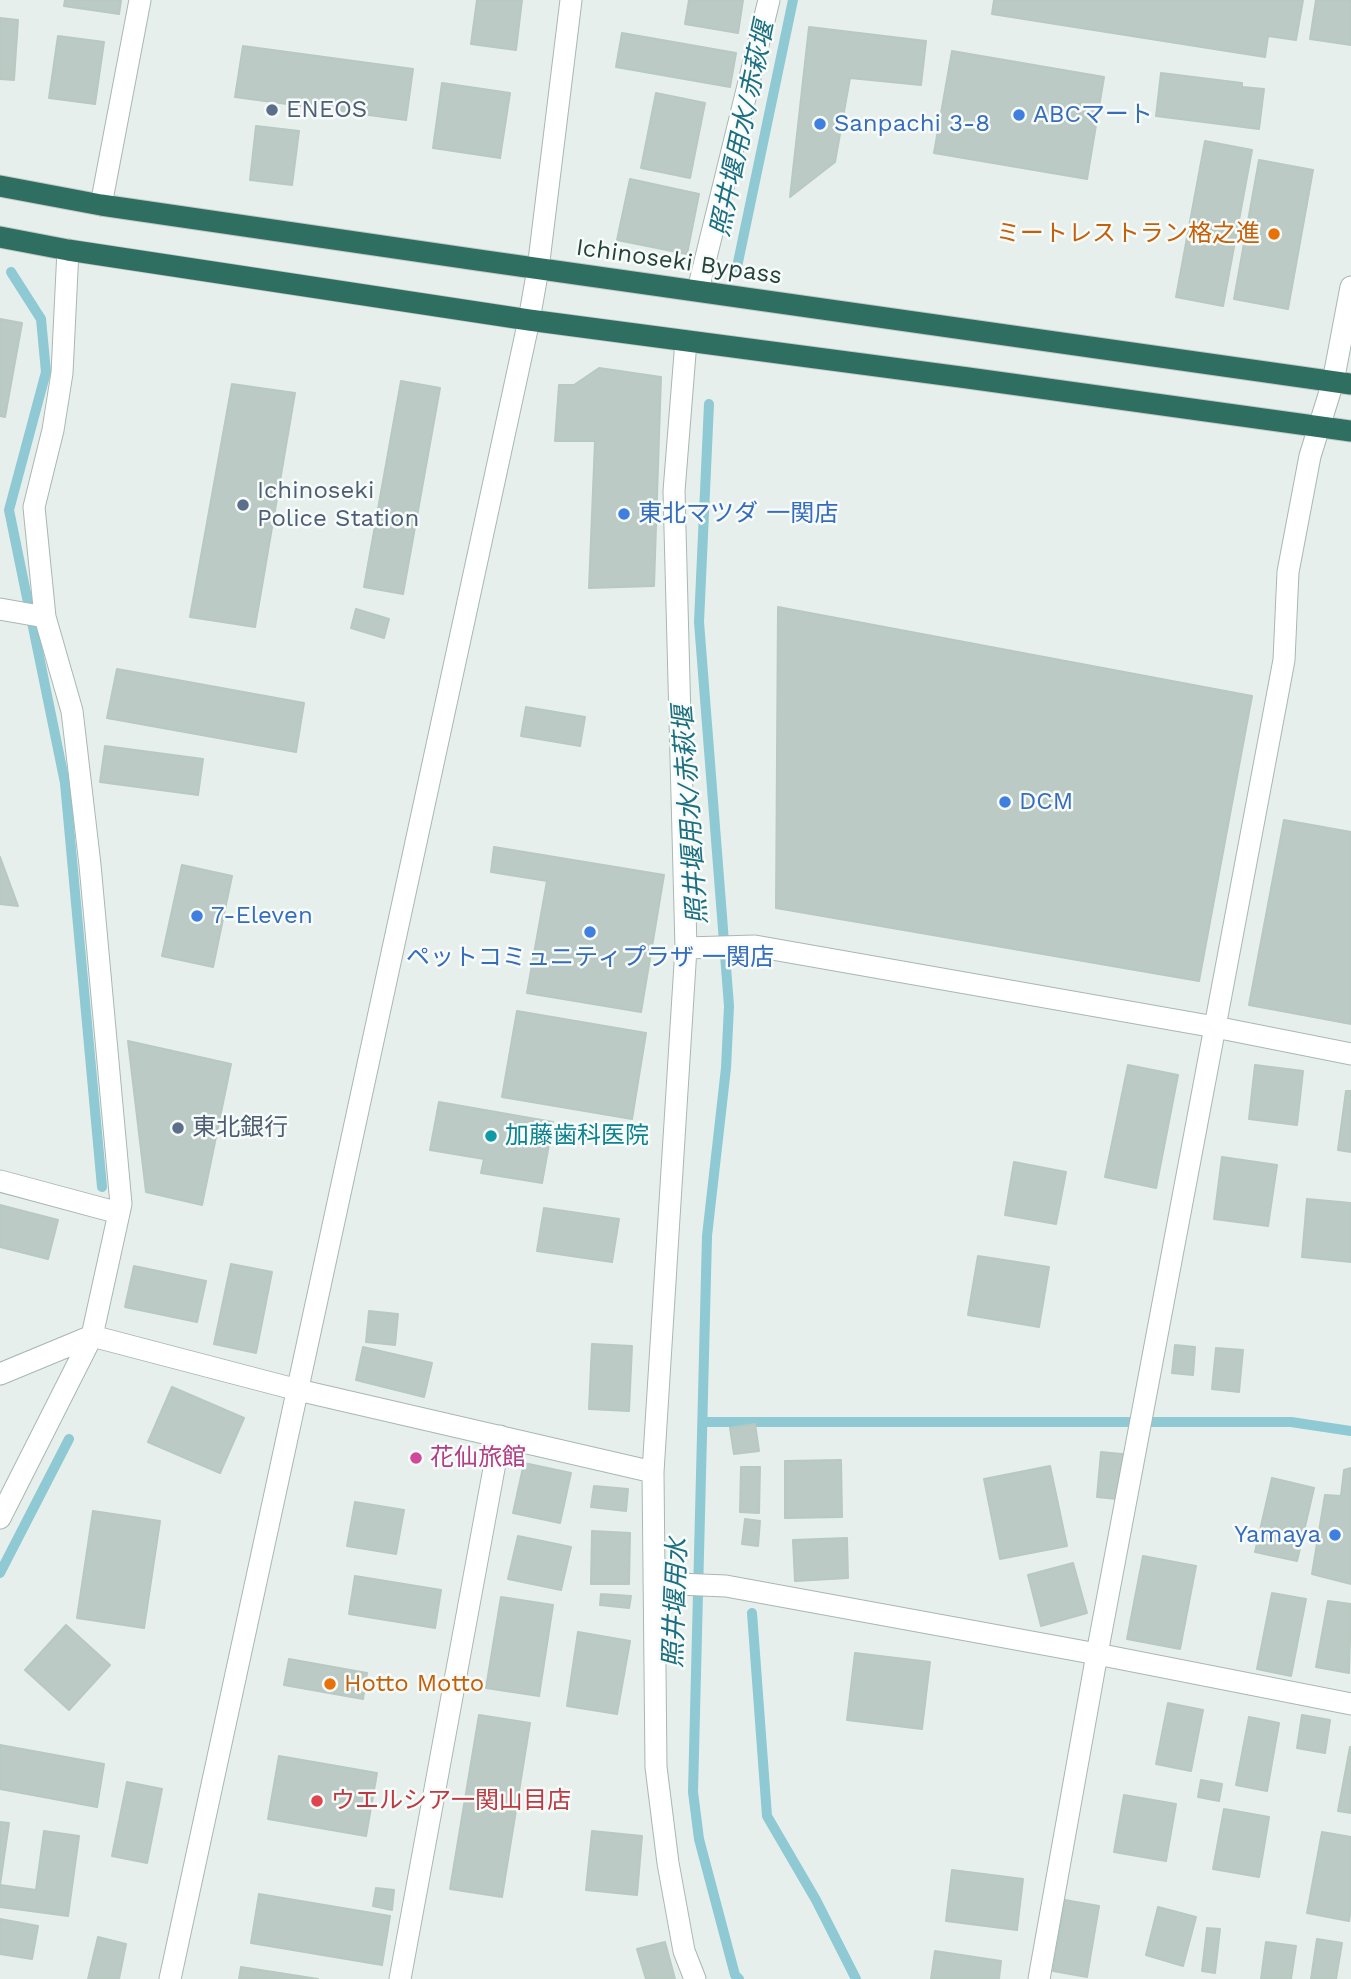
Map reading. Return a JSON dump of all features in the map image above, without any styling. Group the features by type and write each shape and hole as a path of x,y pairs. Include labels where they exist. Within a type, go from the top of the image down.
{"highway":[{"name":"Ichinoseki Bypass","path":"0,186 101,205 698,290 991,335 1342,383"},
{"path":"0,237 68,250 529,320 1351,431"}],"street":[{"path":"101,205 140,0"},
{"path":"170,1979 529,320 538,269 571,0"},
{"path":"698,290 769,0"},
{"path":"0,1518 92,1336 121,1204 90,865 72,711 45,617 34,507 53,430 62,373 68,250"},
{"path":"1039,1979 1097,1654 1284,660 1288,572 1310,456 1319,427 1342,383 1351,287"},
{"path":"686,341 674,491 686,948 653,1472 656,1766 668,1863 684,1951 695,1979"},
{"path":"0,609 45,617"},
{"path":"686,948 755,946 1215,1027 1351,1054"},
{"path":"0,1181 119,1213"},
{"path":"0,1374 92,1336 298,1390 653,1472"},
{"path":"400,1979 500,1436"},
{"path":"654,1583 726,1586 1351,1704"}],"building":[{"path":"65,0 121,0 119,14 64,6"},
{"path":"477,0 522,0 516,50 471,44"},
{"path":"689,0 743,0 738,33 685,24"},
{"path":"994,0 1303,0 1296,40 1268,36 1265,57 992,14"},
{"path":"1316,0 1351,0 1351,45 1310,39"},
{"path":"0,18 18,20 14,80 0,79"},
{"name":"Sanpachi 3-8","path":"809,27 926,41 921,85 850,78 835,162 790,197"},
{"path":"622,33 736,53 730,87 616,67"},
{"path":"58,36 104,42 95,104 49,98"},
{"path":"243,46 413,69 406,120 235,97"},
{"name":"ABCマート","path":"952,51 1104,77 1087,179 934,153"},
{"path":"1161,73 1242,83 1242,87 1264,89 1259,129 1156,116"},
{"path":"442,83 510,93 500,158 433,148"},
{"path":"656,93 705,103 690,178 641,168"},
{"path":"256,126 299,131 292,185 250,180"},
{"path":"1205,141 1252,150 1223,306 1176,297"},
{"name":"ミートレストラン格之進","path":"1259,160 1313,170 1288,309 1234,299"},
{"path":"630,179 699,194 687,254 617,240"},
{"path":"0,319 22,323 5,417 0,416"},
{"name":"東北マツダ 一関店","path":"599,368 661,377 654,586 589,588 595,441 555,441 559,385 574,385"},
{"path":"401,381 440,388 403,594 364,587"},
{"name":"Ichinoseki Police Station","path":"232,384 295,393 255,627 190,617"},
{"name":"DCM","path":"778,607 1252,696 1199,981 776,908"},
{"path":"356,609 389,619 384,638 351,628"},
{"path":"117,669 304,703 296,752 107,718"},
{"path":"526,707 585,717 580,746 521,736"},
{"path":"105,746 203,759 198,795 100,782"},
{"path":"1284,820 1351,832 1351,1024 1249,1005"},
{"path":"494,847 664,875 641,1012 527,993 547,881 491,872"},
{"path":"0,857 18,906 0,904"},
{"name":"7-Eleven","path":"182,865 232,876 213,967 162,956"},
{"path":"517,1011 646,1033 632,1119 502,1097"},
{"name":"東北銀行","path":"128,1041 231,1064 202,1205 146,1192"},
{"path":"1128,1065 1178,1075 1156,1188 1105,1177"},
{"path":"1255,1065 1303,1071 1297,1125 1249,1119"},
{"path":"1346,1091 1351,1091 1351,1152 1338,1150"},
{"name":"加藤歯科医院","path":"439,1102 553,1122 542,1183 481,1173 484,1159 430,1150"},
{"path":"1222,1157 1277,1165 1268,1226 1214,1219"},
{"path":"1014,1162 1066,1172 1056,1224 1005,1215"},
{"path":"1307,1199 1351,1203 1351,1262 1302,1257"},
{"path":"0,1205 58,1220 48,1259 0,1247"},
{"path":"544,1208 619,1219 612,1262 537,1251"},
{"path":"978,1256 1049,1267 1039,1327 968,1315"},
{"path":"231,1264 272,1272 256,1353 214,1344"},
{"path":"134,1266 206,1281 197,1322 125,1307"},
{"path":"369,1311 398,1314 395,1345 366,1342"},
{"path":"592,1344 632,1346 629,1411 589,1409"},
{"path":"1175,1345 1195,1347 1193,1375 1172,1373"},
{"path":"363,1347 432,1363 424,1397 356,1380"},
{"path":"1216,1348 1243,1350 1239,1392 1212,1389"},
{"path":"172,1387 244,1418 220,1473 148,1442"},
{"path":"755,1424 759,1451 734,1454 730,1428"},
{"path":"1101,1452 1132,1455 1127,1500 1097,1497"},
{"path":"841,1460 842,1517 785,1518 785,1461"},
{"path":"524,1463 571,1473 560,1523 513,1513"},
{"path":"1050,1466 1067,1546 1000,1559 984,1479"},
{"path":"741,1467 760,1467 759,1513 740,1512"},
{"name":"Yamaya","path":"1351,1468 1351,1584 1312,1574 1325,1495 1341,1496 1344,1470"},
{"path":"1272,1478 1314,1488 1297,1561 1255,1552"},
{"path":"594,1486 628,1489 626,1511 591,1507"},
{"path":"355,1502 404,1510 396,1554 347,1546"},
{"path":"93,1511 160,1521 144,1628 77,1618"},
{"path":"745,1519 760,1521 758,1546 742,1544"},
{"path":"592,1531 630,1533 629,1584 591,1584"},
{"path":"518,1536 571,1547 561,1590 508,1579"},
{"path":"847,1538 848,1578 795,1581 793,1540"},
{"path":"1143,1556 1196,1566 1180,1649 1127,1639"},
{"path":"1073,1563 1087,1613 1041,1626 1028,1575"},
{"path":"355,1576 441,1590 435,1628 349,1614"},
{"path":"1272,1593 1306,1599 1291,1676 1257,1669"},
{"path":"601,1594 631,1596 629,1608 600,1605"},
{"path":"501,1597 553,1605 539,1696 486,1688"},
{"path":"1328,1601 1351,1604 1349,1673 1316,1667"},
{"path":"66,1625 110,1665 69,1710 25,1670"},
{"path":"578,1632 630,1641 617,1714 567,1706"},
{"path":"855,1653 930,1662 922,1729 847,1720"},
{"path":"289,1659 367,1673 363,1699 284,1685"},
{"path":"1168,1703 1203,1710 1191,1771 1156,1764"},
{"path":"479,1715 530,1723 502,1897 450,1889"},
{"path":"1302,1715 1330,1720 1325,1753 1297,1748"},
{"path":"1249,1717 1279,1723 1267,1791 1236,1785"},
{"path":"0,1745 104,1764 97,1807 0,1789"},
{"path":"1351,1747 1351,1813 1338,1811"},
{"path":"279,1756 377,1773 366,1836 268,1819"},
{"path":"1201,1780 1222,1784 1219,1801 1198,1797"},
{"path":"127,1782 162,1789 147,1863 112,1856"},
{"path":"1124,1795 1176,1804 1166,1861 1114,1852"},
{"path":"1224,1809 1269,1817 1259,1877 1213,1869"},
{"path":"0,1822 9,1823 0,1885"},
{"path":"44,1831 79,1836 68,1916 0,1907 0,1885 36,1890"},
{"path":"592,1831 642,1836 637,1895 586,1890"},
{"path":"1322,1832 1351,1837 1349,1921 1307,1913"},
{"path":"952,1870 1023,1879 1017,1930 946,1921"},
{"path":"376,1888 394,1890 392,1910 373,1906"},
{"path":"259,1894 390,1916 382,1965 251,1943"},
{"path":"1065,1900 1099,1906 1087,1977 1053,1971"},
{"path":"1158,1907 1196,1917 1183,1966 1146,1955"},
{"path":"0,1919 38,1926 32,1959 0,1954"},
{"path":"1207,1928 1220,1929 1215,1973 1202,1971"},
{"path":"98,1937 126,1944 119,1979 88,1979"},
{"path":"1317,1939 1342,1943 1336,1979 1311,1979"},
{"path":"665,1942 675,1979 646,1979 637,1949"},
{"path":"1266,1942 1296,1946 1291,1979 1261,1979"},
{"path":"935,1951 1001,1961 999,1979 931,1979"},
{"path":"241,1967 318,1979 239,1979"}],"waterway":[{"name":"照井堰用水/赤萩堰","path":"737,267 793,0"},
{"path":"11,272 41,319 46,372 9,510 65,783 102,1187"},
{"name":"照井堰用水/赤萩堰","path":"709,404 699,622 729,1006 726,1068 707,1236 693,1792 699,1839 735,1975 739,1979"},
{"path":"703,1422 1291,1422 1351,1431"},
{"path":"0,1573 69,1439"},
{"path":"752,1613 767,1816 816,1900 856,1979"}],"place":[{"name":"ENEOS","path":"272,110"},
{"name":"ABCマート","path":"1019,115"},
{"name":"Sanpachi 3-8","path":"820,124"},
{"name":"ミートレストラン格之進","path":"1274,234"},
{"name":"Ichinoseki Police Station","path":"243,505"},
{"name":"東北マツダ 一関店","path":"624,514"},
{"name":"DCM","path":"1005,802"},
{"name":"7-Eleven","path":"197,916"},
{"name":"ペットコミュニティプラザ 一関店","path":"590,932"},
{"name":"東北銀行","path":"178,1128"},
{"name":"加藤歯科医院","path":"491,1136"},
{"name":"花仙旅館","path":"416,1458"},
{"name":"Yamaya","path":"1335,1535"},
{"name":"Hotto Motto","path":"330,1684"},
{"name":"ウエルシア一関山目店","path":"317,1801"}],"water label":[{"name":"照井堰用水","path":"676,1603"}]}
